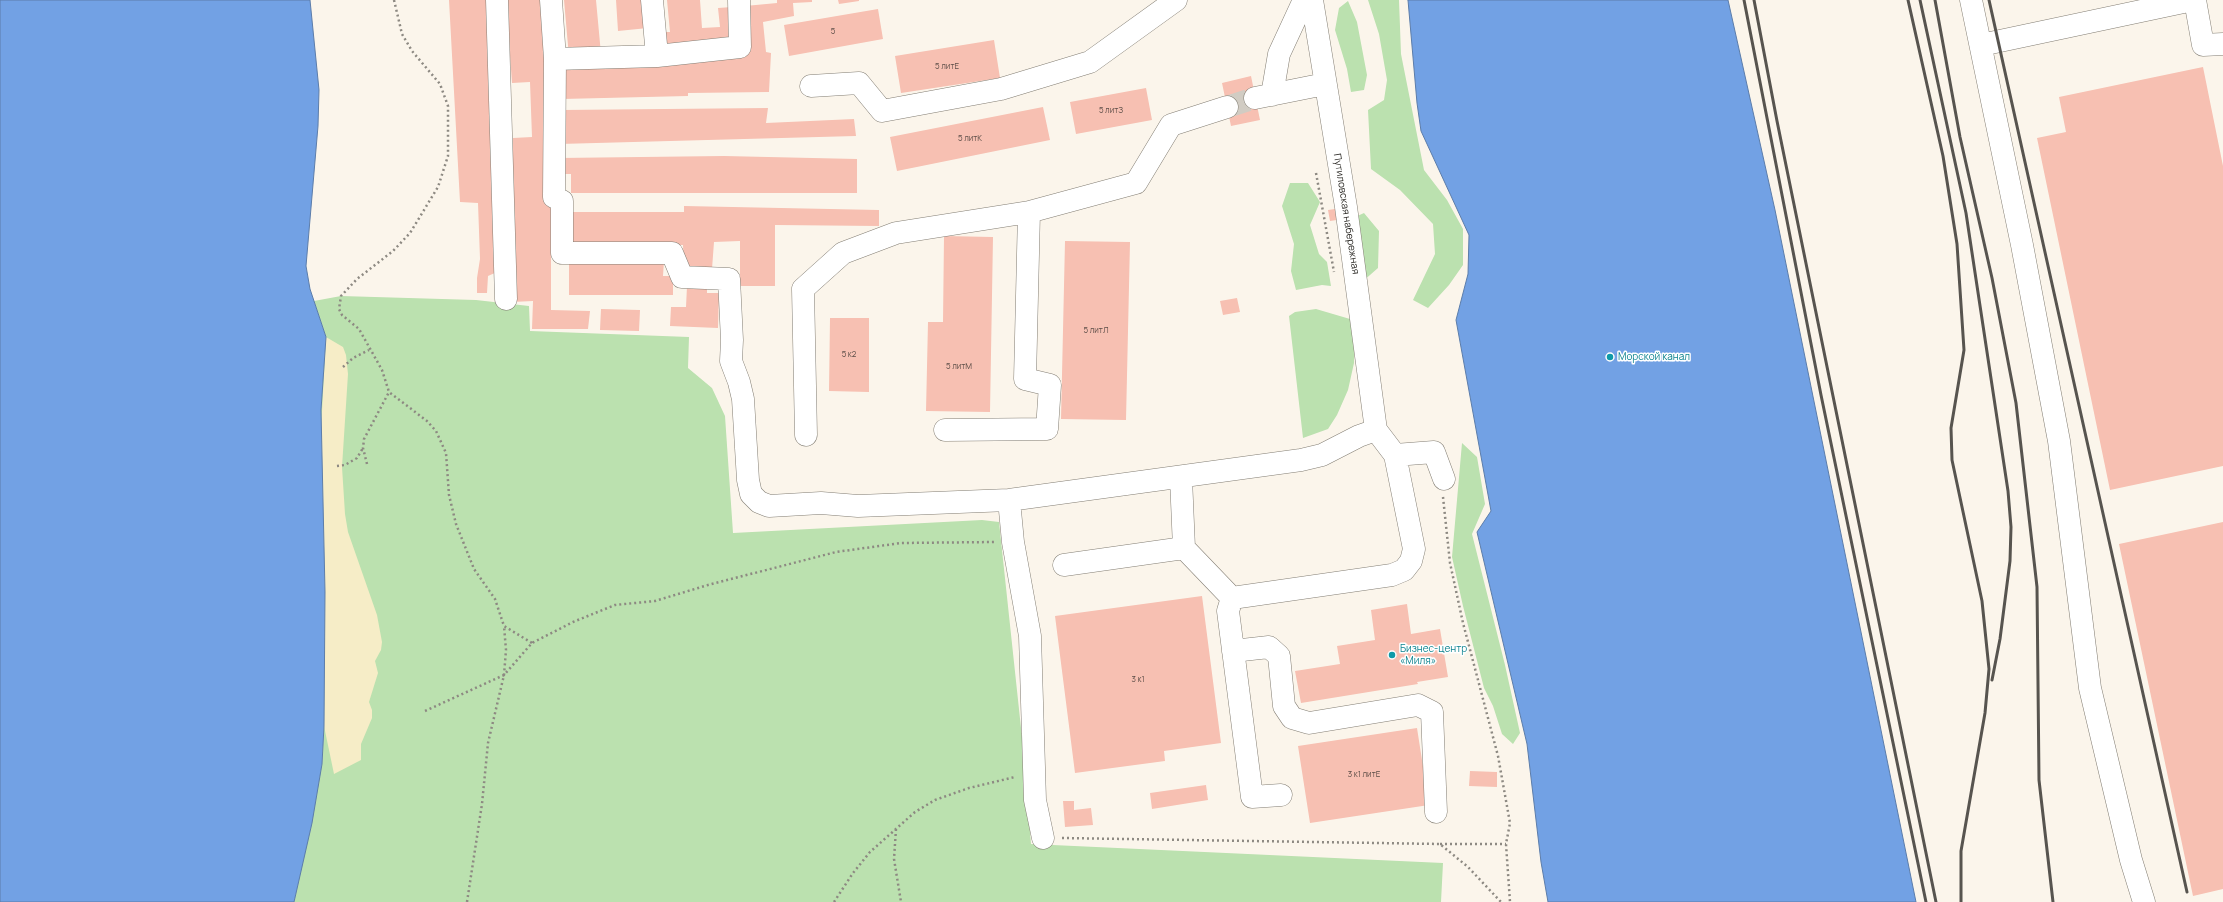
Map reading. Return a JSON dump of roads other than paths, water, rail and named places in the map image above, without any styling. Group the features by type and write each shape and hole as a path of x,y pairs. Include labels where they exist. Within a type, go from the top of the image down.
{"street":[{"path":"497,0 506,298"},
{"path":"551,0 555,59 554,196 562,201 562,253 672,253 682,277 728,279 732,340 731,361 739,382 743,399 748,480 751,494 759,502 769,506 821,503 858,506 1009,500 1181,478 1301,460 1322,455 1359,436 1376,430 1395,456 1414,549 1411,561 1404,570 1392,575 1232,598"},
{"path":"652,0 657,56"},
{"path":"555,59 657,56 740,47 739,0"},
{"path":"811,86 859,84 882,111 1001,89 1090,62 1176,0"},
{"path":"1304,0 1279,54 1263,97 1325,84"},
{"name":"Путиловская набережная","path":"1312,0 1346,207 1376,430"},
{"path":"1971,0 2022,245 2059,441 2090,688 2131,860 2144,902"},
{"path":"1981,45 2194,0 2203,45 2223,44"},
{"path":"806,435 803,289 843,253 896,233 1029,212 1136,183 1171,125 1227,107"},
{"path":"945,430 1047,429 1050,385 1025,379 1029,212"},
{"path":"1395,456 1434,452 1444,479"},
{"path":"1181,478 1184,548 1232,598"},
{"path":"1009,500 1013,542 1030,636 1035,800 1043,838"},
{"path":"1064,565 1184,548"},
{"path":"1232,598 1228,611 1252,797 1281,795"},
{"path":"1234,651 1269,647 1279,656 1284,706 1292,718 1309,723 1418,705 1432,712 1436,812"}],"water":[{"path":"0,0 310,0 319,90 318,126 306,266 310,289 326,337 321,410 325,592 324,726 322,764 312,823 294,902 0,902"},
{"name":"Морской канал","path":"1408,0 1728,0 1775,210 1916,902 1548,902 1541,862 1527,744 1477,532 1491,511 1456,320 1468,274 1469,235 1421,131 1417,103"}],"tunnel":[{"path":"1227,107 1255,98"}],"railway":[{"path":"1744,0 1821,395 1926,902"},
{"path":"1754,0 1777,121 1936,902"},
{"path":"1908,0 1943,156 1957,244 1964,350 1951,428 1952,460 1982,601 1989,669 1985,713 1961,851 1961,902"},
{"path":"1920,0 1966,213 2008,491 2011,527 2010,561 2000,639 1992,680"},
{"path":"1935,0 1960,137 1992,278 2016,403 2037,587 2039,780 2053,902"},
{"path":"1989,0 2187,892"}],"place":[{"name":"Морской канал","path":"1610,357"},
{"name":"Бизнес-центр «Миля»","path":"1392,655"}]}
